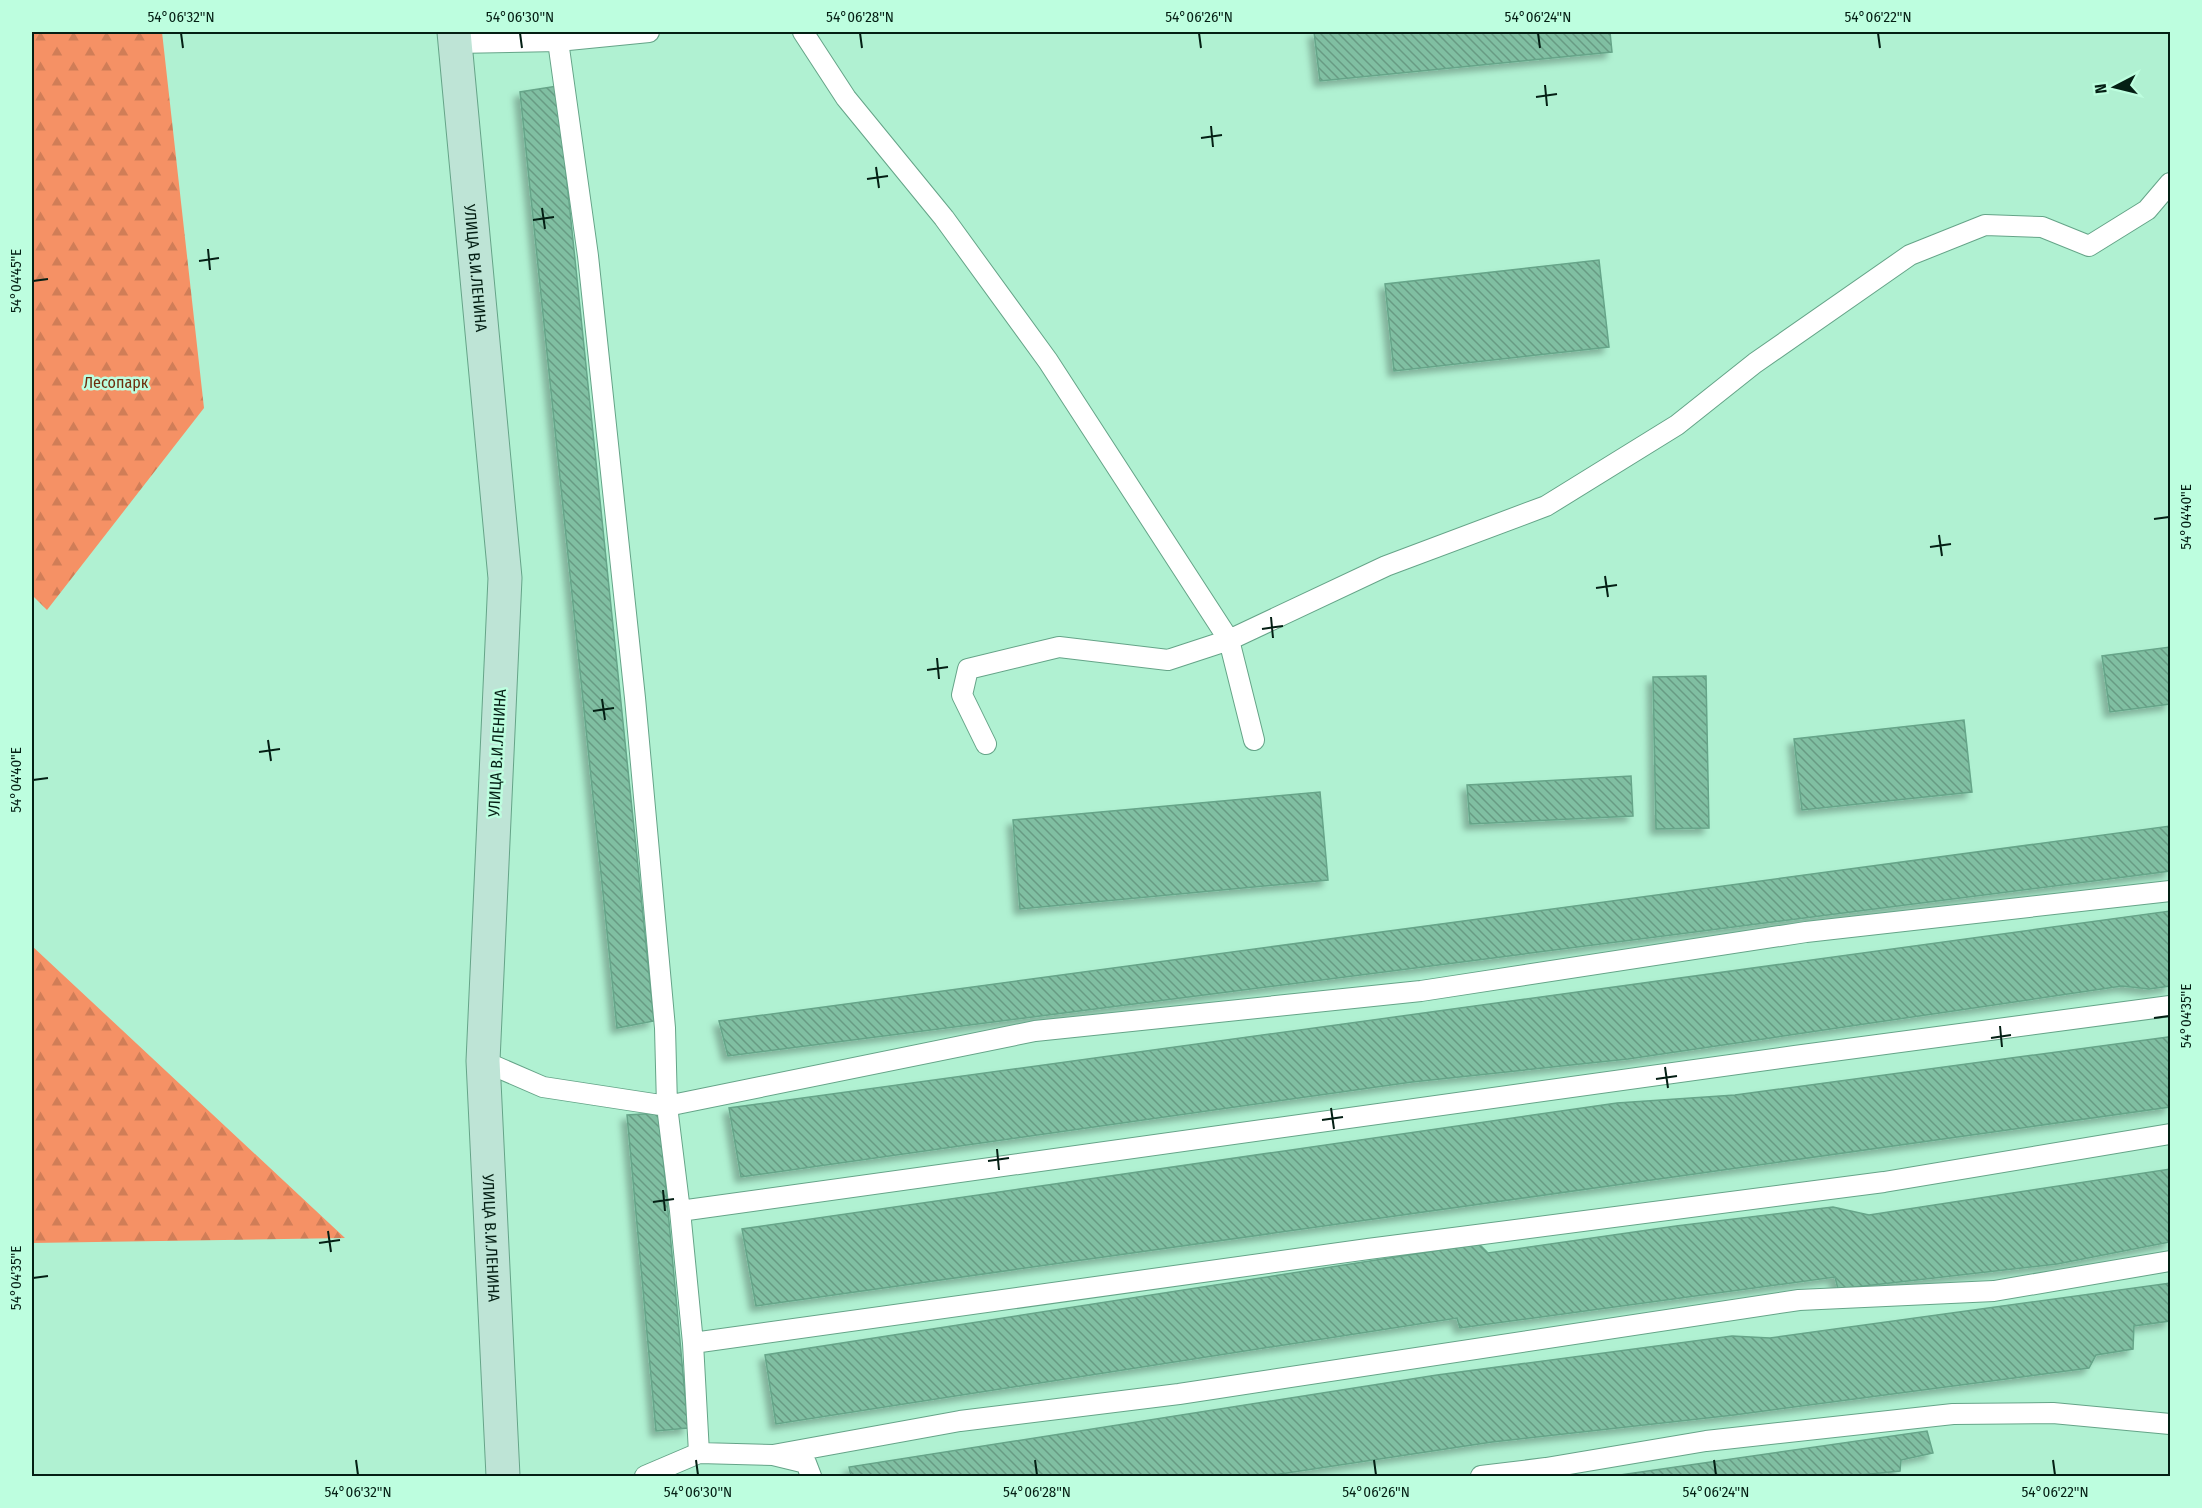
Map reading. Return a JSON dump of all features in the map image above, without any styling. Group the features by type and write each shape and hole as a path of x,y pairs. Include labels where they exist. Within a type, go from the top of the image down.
{"main road":[{"name":"УЛИЦА В.И.ЛЕНИНА","path":"455,37 505,578 483,1061 503,1476"}],"lane":[{"path":"455,37 558,41 649,32"},
{"path":"804,32 846,98 944,218 1048,361 1228,640 1254,740"},
{"path":"558,41 588,256 635,698 665,1028 667,1106 693,1343 699,1453"},
{"path":"986,744 962,695 968,669 1059,647 1168,660 1228,640 1386,566 1546,506 1677,425 1755,363 1910,255 1985,225 2042,227 2088,246 2147,210 2170,183"},
{"path":"483,1061 543,1087 667,1106 1035,1030 1421,991 1806,932 2170,891"},
{"path":"680,1211 2170,1006"},
{"path":"693,1343 1368,1249 1884,1182 2170,1134"},
{"path":"645,1476 699,1453 773,1455 960,1421 1179,1394 1799,1300 1994,1291 2170,1261"},
{"path":"1481,1476 1546,1468 1706,1441 1953,1414 2053,1413 2170,1424"},
{"path":"773,1455 806,1463 811,1476"}],"green space":[{"name":"Лесопарк","path":"32,32 162,32 204,408 47,610 32,595"},
{"path":"32,946 345,1238 32,1243"}],"building":[{"path":"1314,32 1610,32 1612,52 1320,81"},
{"path":"557,86 654,1021 617,1028 520,92"},
{"path":"1599,260 1609,347 1394,371 1385,284"},
{"path":"2170,647 2170,704 2110,712 2102,656"},
{"path":"1706,676 1709,828 1656,829 1653,677"},
{"path":"1964,720 1972,792 1802,810 1794,739"},
{"path":"1631,776 1633,816 1470,824 1467,785"},
{"path":"1320,792 1328,880 1020,909 1013,820"},
{"path":"2170,826 2170,871 2148,874 728,1056 719,1021"},
{"path":"2170,911 2170,986 2149,989 2122,986 1628,1059 1412,1082 741,1177 729,1108"},
{"path":"2170,1037 2170,1107 756,1306 742,1229 1617,1103 1735,1095"},
{"path":"659,1113 688,1428 656,1431 627,1115"},
{"path":"2170,1169 2170,1242 2057,1264 1838,1289 1835,1277 1460,1328 1457,1318 776,1424 765,1355 1479,1244 1488,1253 1676,1226 1833,1207 1869,1215"},
{"path":"2170,1283 2170,1321 2134,1326 2133,1349 2096,1355 2089,1368 1734,1415 1492,1442 1267,1476 851,1476 849,1467 1437,1375 1732,1336 1770,1338"},
{"path":"1927,1431 1933,1453 1901,1460 1900,1471 1851,1476 1613,1476"}]}
